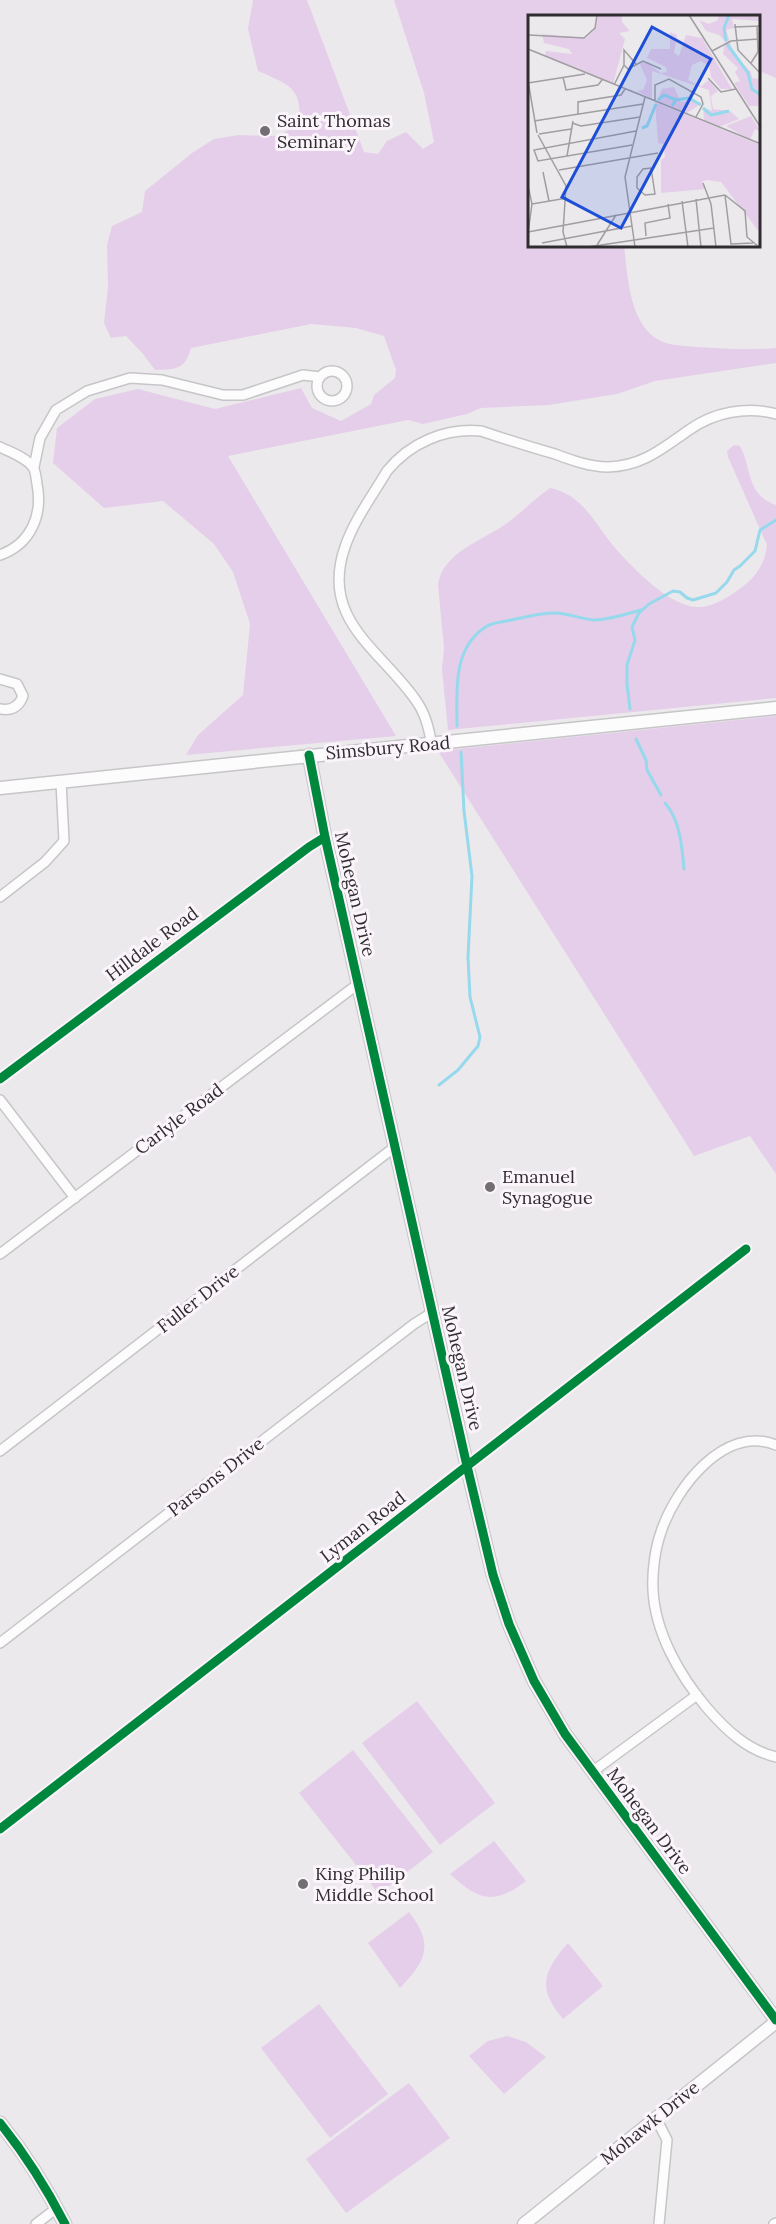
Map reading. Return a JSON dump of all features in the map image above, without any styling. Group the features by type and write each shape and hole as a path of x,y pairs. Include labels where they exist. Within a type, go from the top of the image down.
{"street":[{"path":"0,555 24,540 36,523 39,493 34,467 40,438 56,410 87,390 130,378 162,380 223,395 243,395 303,375 320,377"},
{"path":"432,745 428,724 418,703 353,628 346,612 339,584 339,571 345,545 394,462 423,442 441,435 467,430 481,431 579,462 607,467 632,463 658,453 690,429 723,414 751,410 776,414"},
{"path":"0,447 24,459 34,467"},
{"path":"0,679 17,684 23,696 16,707 8,710 0,709"},
{"name":"Simsbury Road","path":"0,788 776,708"},
{"name":"Mohegan Drive","path":"309,755 325,837 467,1467 493,1575 509,1624 534,1681 565,1734 776,2021"},
{"path":"0,897 45,862 64,841 61,782"},
{"name":"Hilldale Road","path":"0,1079 325,837"},
{"name":"Carlyle Road","path":"0,1254 358,984"},
{"path":"0,1100 75,1198"},
{"name":"Fuller Drive","path":"0,1451 396,1146"},
{"name":"Lyman Road","path":"0,1829 746,1249"},
{"name":"Parsons Drive","path":"0,1643 405,1331 433,1312"},
{"path":"776,1445 755,1441 733,1446 714,1456 695,1473 679,1494 661,1531 652,1589 657,1619 666,1644 697,1695 726,1730 752,1748 776,1758"},
{"path":"592,1772 697,1695"},
{"name":"Mohawk Drive","path":"524,2224 776,2021"},
{"path":"656,2118 668,2140 659,2224"},
{"path":"0,2123 12,2138 65,2224"},
{"path":"36,2224 57,2208"}],"shaded area":[{"path":"253,0 307,0 364,152 378,154 387,141 406,132 423,149 434,142 424,93 394,0 776,0 776,78 761,71 761,15 528,15 528,248 624,248 633,302 644,327 654,337 666,343 682,346 737,349 776,348 776,363 655,381 617,394 549,405 481,408 467,414 423,424 408,420 228,456 396,736 186,755 198,735 243,695 250,624 233,572 214,544 163,501 104,508 53,463 57,428 95,399 138,389 215,409 301,388 312,408 341,421 371,404 374,395 395,378 396,370 384,336 356,328 311,324 191,348 186,361 179,367 155,370 126,336 111,338 104,323 108,287 107,245 112,226 142,212 145,191 192,153 214,139 239,135 279,136 299,123 298,102 291,88 258,71 248,29"},
{"path":"734,445 740,446 744,454 751,480 759,495 776,505 776,698 448,730 438,585 441,574 455,556 506,524 550,488 561,491 580,504 624,557 642,576 664,593 686,605 701,607 715,604 738,590 755,575 763,562 767,545 728,457 727,451"},
{"path":"776,716 776,1174 750,1136 694,1156 438,751"},
{"path":"417,1701 495,1803 440,1845 362,1743"},
{"path":"353,1750 433,1852 379,1894 299,1793"},
{"path":"494,1841 526,1881 505,1894 487,1897 469,1890 450,1874"},
{"path":"409,1912 422,1933 424,1952 416,1969 400,1988 368,1943"},
{"path":"568,1943 603,1986 563,2019 549,1998 546,1980 553,1963"},
{"path":"319,2004 388,2094 330,2138 261,2048"},
{"path":"507,2036 526,2042 546,2057 504,2094 469,2056 488,2041"},
{"path":"409,2083 450,2138 346,2213 306,2159"}],"waterway":[{"path":"630,709 627,665 635,640 632,627 639,613 649,604 673,591 680,592 693,600 716,593 727,582 734,570 755,551 760,530 776,520"},
{"path":"457,726 457,686 461,660 474,637 486,626 542,614 560,613 596,620 641,610"},
{"path":"636,739 646,760 647,770 661,795"},
{"path":"439,1085 458,1070 478,1046 480,1037 470,997 468,957 472,876 464,811 461,752"},
{"path":"665,803 677,825 684,869"}],"cycle path":[{"path":"309,755 325,837 467,1466 493,1575 509,1624 534,1681 565,1734 776,2020"},
{"path":"0,1079 325,837"},
{"path":"0,1829 746,1249"},
{"path":"0,2123 35,2172 65,2224"}],"place":[{"name":"Saint Thomas Seminary","path":"265,131"},
{"name":"Emanuel Synagogue","path":"490,1187"},
{"name":"King Philip Middle School","path":"303,1884"}]}
